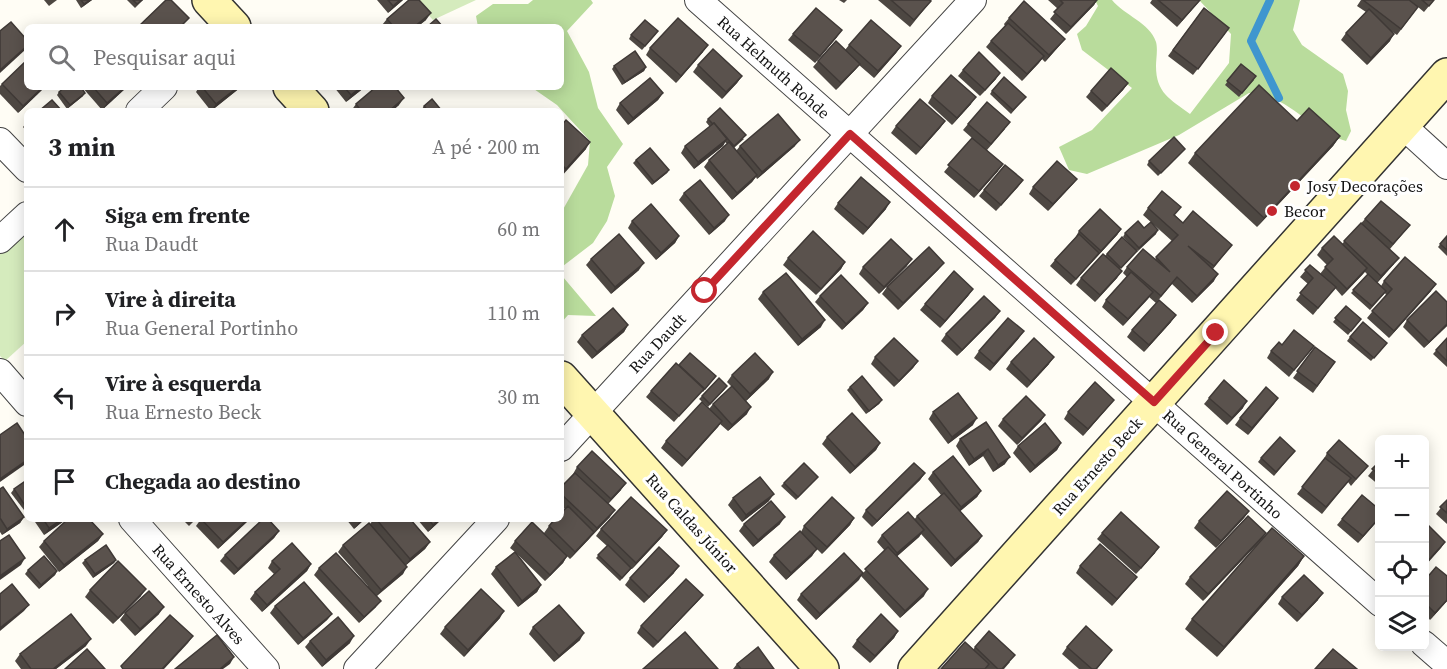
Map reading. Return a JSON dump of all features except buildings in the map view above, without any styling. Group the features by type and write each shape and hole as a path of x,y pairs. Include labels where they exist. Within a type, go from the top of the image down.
{"street":[{"path":"209,0 229,24"},
{"name":"Rua Helmuth Rohde","path":"699,0 850,134"},
{"name":"Rua Daudt","path":"564,445 973,0"},
{"name":"Rua Ernesto Beck","path":"915,669 1447,75"},
{"path":"141,108 161,90"},
{"path":"293,90 309,108"},
{"path":"1402,125 1447,165"},
{"name":"Rua General Portinho","path":"850,134 1375,599"},
{"path":"0,141 24,166"},
{"path":"0,240 24,218"},
{"path":"0,372 24,399"},
{"name":"Rua Caldas Júnior","path":"564,381 822,669"},
{"name":"Rua Ernesto Alves","path":"135,522 266,669"},
{"path":"357,669 492,522"},
{"path":"1429,648 1447,664"}],"green space":[{"path":"415,0 476,0 433,20"},
{"path":"533,0 591,0 593,3 567,31 589,72 598,108 623,144 607,167 615,196 607,221 593,243 564,265 564,208 588,165 590,141 564,113 564,108 560,108 535,90 564,90 564,24 477,24 476,16 493,4 528,4"},
{"path":"1095,0 1112,0 1143,24 1153,35 1157,48 1158,83 1170,99 1190,114 1229,63 1231,34 1199,0 1300,0 1293,30 1302,45 1343,74 1348,91 1346,110 1351,131 1346,141 1321,129 1276,100 1249,93 1179,135 1087,174 1069,170 1059,147 1092,130 1132,88 1082,50 1077,34 1086,26 1098,6"},
{"path":"24,235 24,344 5,361 0,356 0,254"},
{"path":"564,278 596,316 568,315 564,320"}],"waterway":[{"path":"1270,0 1251,41 1279,98"}],"place":[{"name":"Josy Decorações","path":"1295,186"},
{"name":"Becor","path":"1272,211"}],"route":[{"path":"705,291 850,134 1154,402 1216,333"}]}
